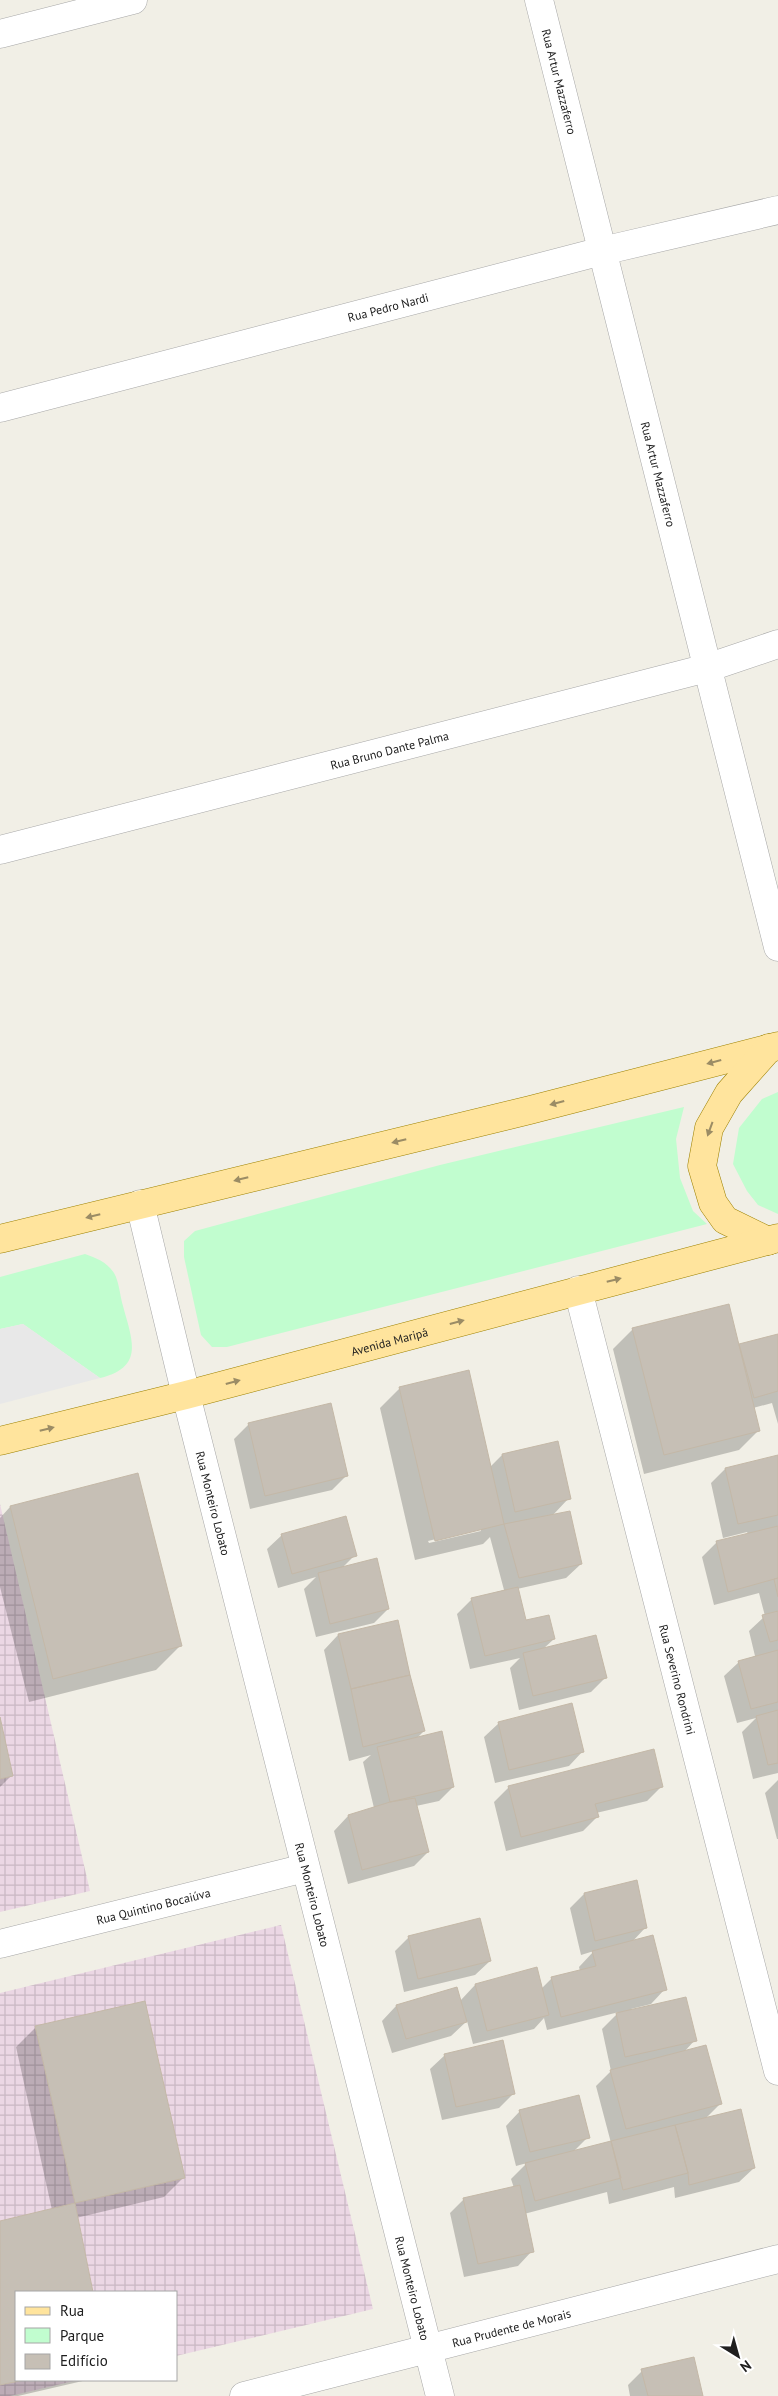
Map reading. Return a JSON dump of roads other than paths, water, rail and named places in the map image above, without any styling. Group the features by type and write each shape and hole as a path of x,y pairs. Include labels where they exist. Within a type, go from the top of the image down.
{"main road":[{"path":"0,1239 530,1110 774,1047"},
{"path":"773,1240 725,1220 713,1203 702,1166 709,1128 729,1093 774,1047"},
{"name":"Avenida Maripá","path":"0,1441 186,1395 773,1240"}],"street":[{"path":"0,34 133,0"},
{"name":"Rua Artur Mazzaferro","path":"539,0 778,947"},
{"name":"Rua Pedro Nardi","path":"0,408 602,251 778,210"},
{"name":"Rua Bruno Dante Palma","path":"0,850 707,668 778,644"},
{"name":"Rua Monteiro Lobato","path":"140,1204 186,1395 440,2396"},
{"name":"Rua Severino Rondrini","path":"578,1290 778,2071"},
{"name":"Rua Quintino Bocaiúva","path":"0,1944 306,1868"},
{"name":"Rua Prudente de Morais","path":"244,2396 778,2259"}]}
